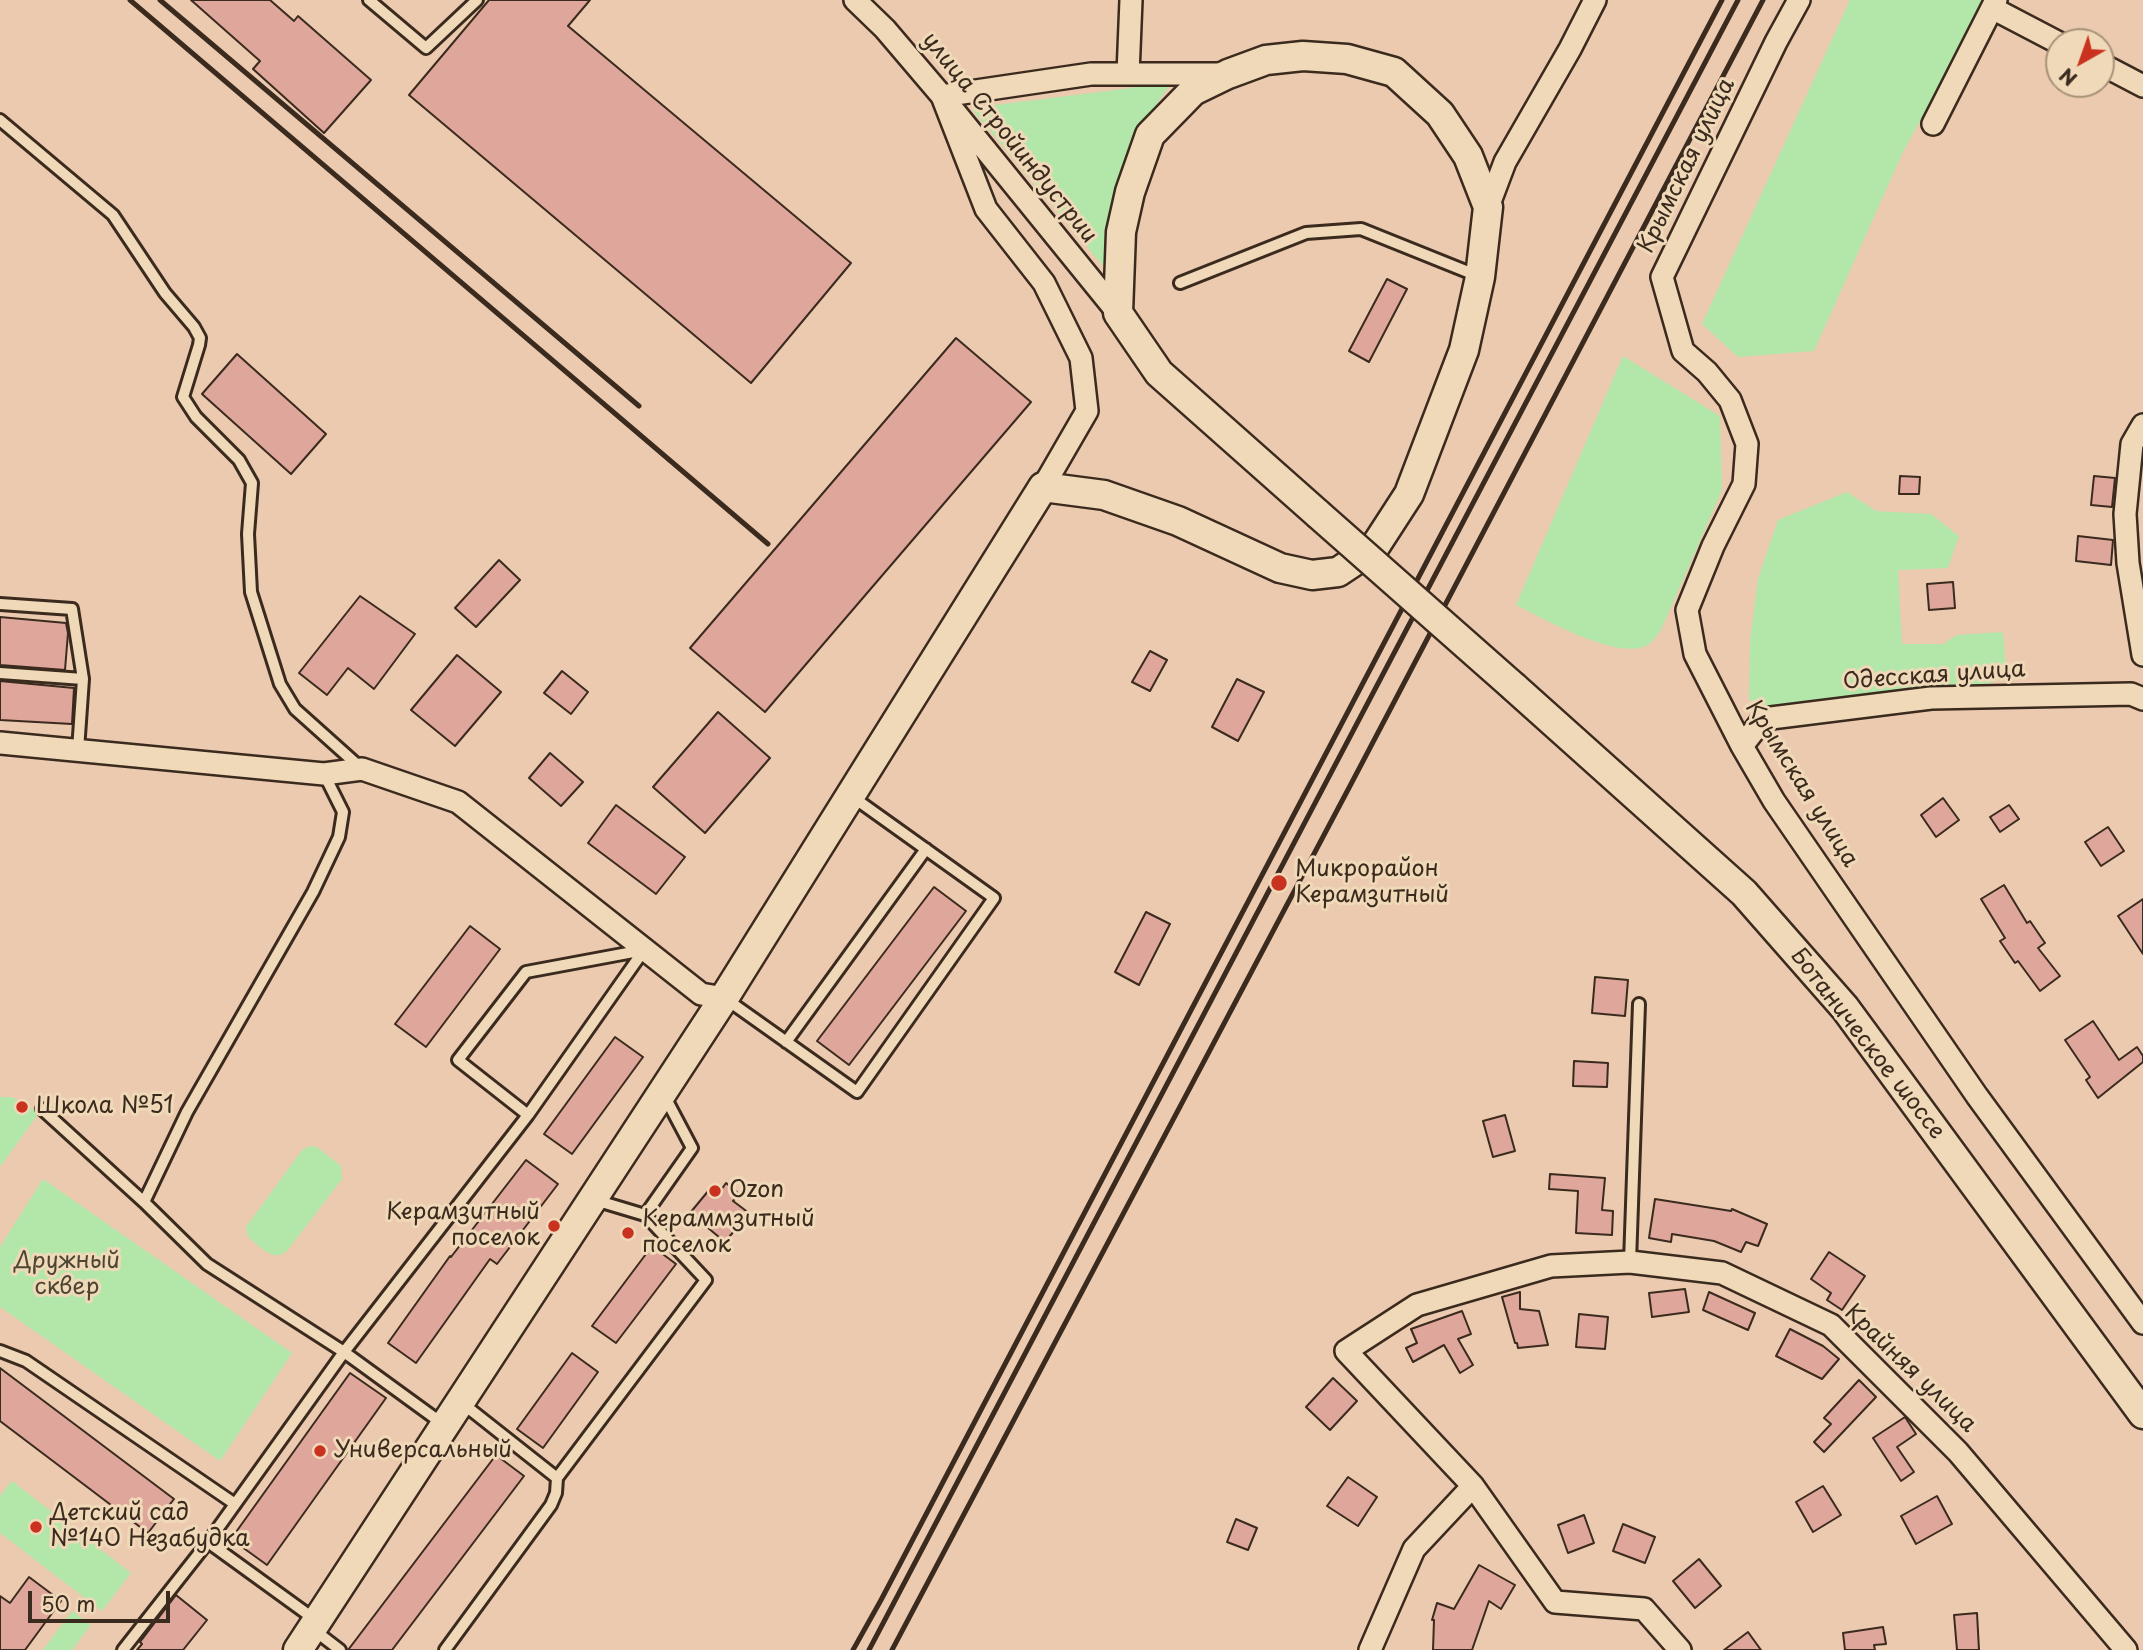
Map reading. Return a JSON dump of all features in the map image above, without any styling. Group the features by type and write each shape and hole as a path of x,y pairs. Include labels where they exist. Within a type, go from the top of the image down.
{"street":[{"name":"улица Стройиндустрии","path":"855,0 885,29 942,96 1118,313"},
{"path":"1128,74 1131,0"},
{"path":"1043,487 1104,495 1178,521 1280,569 1312,575 1338,572 1374,548 1409,494 1464,350 1480,277 1488,207 1505,162 1595,0"},
{"name":"Крымская улица","path":"1798,0 1662,277 1683,351 1707,372 1730,400 1747,444 1744,484 1713,546 1688,610 1695,654 1742,746 1774,801 1977,1096 2143,1322"},
{"path":"1933,124 1994,4 2045,35"},
{"path":"1118,313 1121,232 1130,192 1150,135 1193,91 1266,60 1303,55 1348,59 1394,72 1440,114 1468,156 1488,207"},
{"path":"2115,71 2143,86"},
{"path":"309,1633 724,998 1043,487 1087,411 1081,358 1044,283 986,209 942,96 1091,74 1228,74"},
{"name":"Ботаническое шоссе","path":"1118,313 1158,373 1744,893 1845,1008 2143,1414"},
{"path":"2143,425 2132,444 2126,514 2128,563 2143,655"},
{"name":"Одесская улица","path":"1742,746 1763,719 1832,709 1931,698 2130,694 2143,699"},
{"path":"0,743 324,774 362,769 458,802 701,994 724,998"},
{"name":"Крайняя улица","path":"1473,1486 1346,1351 1418,1305 1551,1266 1630,1262 1721,1273 1831,1325 1958,1452 2126,1650"},
{"path":"1370,1650 1414,1549 1473,1486 1555,1602 1644,1609 1680,1650"}],"lane":[{"path":"369,0 426,48 477,0"},
{"path":"0,120 113,215 165,293 194,327 200,338 199,345 183,397 196,417 239,460 253,483 248,534 251,592 280,684 295,709 362,769"},
{"path":"1180,283 1306,233 1362,229 1480,277"},
{"path":"0,604 72,609 83,679 78,750"},
{"path":"0,673 83,679"},
{"path":"144,1202 187,1112 313,892 339,836 343,812 324,774"},
{"path":"724,998 857,1092 994,898 850,795"},
{"path":"786,1042 926,849"},
{"path":"528,1115 458,1060 526,972 644,950"},
{"path":"123,1650 208,1542 344,1352 528,1115 644,950"},
{"path":"1630,1262 1639,1004"},
{"path":"645,1215 692,1148 662,1091"},
{"path":"42,1109 144,1202 207,1265 344,1352 445,1425"},
{"path":"445,1650 551,1505 556,1493 557,1478 706,1280 645,1215 592,1199"},
{"path":"0,1350 26,1361 235,1504"},
{"path":"460,1401 557,1478"},
{"path":"208,1542 309,1633 340,1650"}],"green space":[{"path":"1850,0 1986,0 1903,152 1814,351 1738,357 1702,324"},
{"path":"1171,83 1141,127 1114,192 1103,266 971,108"},
{"path":"1623,356 1720,416 1722,490 1661,630 1648,645 1633,649 1599,643 1580,636 1516,605"},
{"path":"1847,492 1876,511 1931,514 1959,536 1948,568 1898,570 1902,644 1943,644 1957,635 2003,632 2006,669 1991,683 1840,697 1775,708 1749,700 1750,641 1758,579 1778,520"},
{"path":"0,1097 12,1097 39,1113 0,1167"},
{"path":"310,1146 317,1147 341,1166 342,1179 287,1251 271,1254 248,1237 246,1227 302,1150"},
{"name":"Дружный сквер","path":"43,1179 292,1353 220,1461 0,1307 0,1247"},
{"path":"12,1481 131,1573 102,1611 0,1533 0,1496"},
{"path":"72,1611 91,1625 72,1650 43,1650"}],"building":[{"path":"191,0 270,0 294,21 298,16 371,80 324,133 253,69 260,61"},
{"path":"489,0 590,0 568,26 851,263 751,383 409,95"},
{"path":"1387,279 1407,289 1369,362 1349,351"},
{"path":"956,338 1031,402 765,712 690,648"},
{"path":"237,354 326,434 291,474 202,394"},
{"path":"1900,476 1920,477 1919,494 1899,494"},
{"path":"2094,476 2115,478 2112,507 2091,505"},
{"path":"2078,536 2113,540 2111,565 2076,561"},
{"path":"499,560 520,580 476,627 455,608"},
{"path":"1953,582 1955,608 1929,610 1927,584"},
{"path":"360,596 415,634 374,689 348,668 327,695 299,673"},
{"path":"0,617 66,623 68,633 65,670 0,665"},
{"path":"1150,651 1167,660 1150,691 1132,682"},
{"path":"457,655 501,692 455,746 411,710"},
{"path":"562,671 588,692 571,714 544,693"},
{"path":"1237,679 1264,692 1238,741 1212,727"},
{"path":"0,681 74,688 72,724 0,720"},
{"path":"718,712 770,758 705,833 653,787"},
{"path":"550,753 583,782 561,806 529,778"},
{"path":"1943,798 1959,820 1936,837 1921,815"},
{"path":"616,805 685,857 656,894 588,843"},
{"path":"2009,805 2019,819 2000,832 1990,817"},
{"path":"2108,827 2124,851 2101,866 2085,842"},
{"path":"2004,885 2027,923 2030,921 2045,943 2038,948 2060,976 2040,991 2000,941 2005,938 1981,899"},
{"path":"934,887 966,911 849,1065 817,1041"},
{"path":"2143,899 2143,954 2118,916"},
{"path":"1146,912 1170,924 1139,985 1115,972"},
{"path":"470,926 500,949 426,1047 395,1024"},
{"path":"1595,977 1628,980 1625,1016 1592,1013"},
{"path":"2093,1021 2119,1060 2137,1047 2143,1056 2143,1062 2098,1098 2086,1080 2090,1077 2065,1040"},
{"path":"615,1037 643,1057 572,1154 544,1134"},
{"path":"1574,1061 1608,1063 1607,1087 1573,1086"},
{"path":"1505,1115 1515,1151 1493,1157 1483,1121"},
{"path":"526,1160 558,1184 497,1264 490,1259 416,1363 388,1343 450,1256"},
{"path":"1550,1174 1605,1178 1602,1210 1613,1211 1612,1235 1576,1233 1578,1191 1549,1189"},
{"path":"726,1183 739,1194 733,1201 749,1213 725,1242 690,1213 714,1184 721,1190"},
{"path":"1655,1199 1731,1211 1732,1209 1767,1224 1758,1246 1746,1242 1741,1252 1714,1241 1672,1234 1671,1242 1649,1238"},
{"path":"652,1246 676,1264 616,1343 592,1326"},
{"path":"1829,1252 1865,1276 1842,1310 1827,1300 1831,1293 1811,1279"},
{"path":"1685,1289 1689,1312 1652,1317 1649,1293"},
{"path":"1520,1292 1520,1309 1539,1311 1548,1345 1518,1348 1515,1343 1502,1297"},
{"path":"1709,1292 1755,1313 1748,1330 1703,1310"},
{"path":"1462,1311 1471,1334 1458,1339 1473,1365 1460,1373 1444,1345 1413,1362 1406,1348 1417,1343 1411,1329"},
{"path":"1579,1314 1608,1317 1605,1349 1576,1347"},
{"path":"1790,1329 1823,1346 1839,1359 1822,1379 1776,1356"},
{"path":"572,1353 598,1372 543,1448 517,1429"},
{"path":"0,1368 174,1499 148,1533 0,1421"},
{"path":"350,1373 386,1398 267,1565 231,1539"},
{"path":"1333,1378 1357,1401 1330,1430 1306,1407"},
{"path":"1859,1380 1876,1397 1824,1452 1814,1442 1831,1424 1824,1418"},
{"path":"1905,1417 1916,1434 1897,1447 1914,1472 1901,1481 1873,1438"},
{"path":"496,1455 524,1476 392,1650 348,1650"},
{"path":"1348,1477 1377,1497 1358,1526 1327,1506"},
{"path":"1823,1486 1841,1515 1813,1532 1796,1502"},
{"path":"1937,1496 1952,1524 1916,1544 1901,1516"},
{"path":"1584,1515 1594,1543 1568,1553 1558,1525"},
{"path":"1236,1519 1257,1528 1248,1550 1227,1542"},
{"path":"1623,1524 1655,1537 1645,1563 1613,1551"},
{"path":"1699,1559 1721,1586 1695,1608 1673,1581"},
{"path":"1479,1565 1515,1585 1501,1609 1489,1601 1472,1650 1433,1650 1432,1620 1437,1603 1454,1609"},
{"path":"29,1577 61,1601 25,1650 0,1650 0,1596 10,1603"},
{"path":"176,1595 207,1620 183,1650 137,1650 142,1644 140,1642"},
{"path":"1977,1613 1979,1650 1957,1650 1954,1615"},
{"path":"1883,1627 1886,1644 1874,1645 1875,1650 1845,1650 1843,1633"},
{"path":"1748,1632 1761,1650 1724,1650"}],"railway":[{"path":"130,0 768,544"},
{"path":"160,0 639,406"},
{"path":"853,1650 1722,0"},
{"path":"869,1650 1738,0"},
{"path":"892,1650 1763,0"}],"place":[{"name":"Микрорайон Керамзитный","path":"1279,883"},
{"name":"Школа №51","path":"22,1107"},
{"name":"Ozon","path":"715,1191"},
{"name":"Керамзитный поселок","path":"554,1226"},
{"name":"Кераммзитный поселок","path":"628,1233"},
{"name":"Универсальный","path":"320,1451"},
{"name":"Детский сад №140 Незабудка","path":"36,1527"}]}
